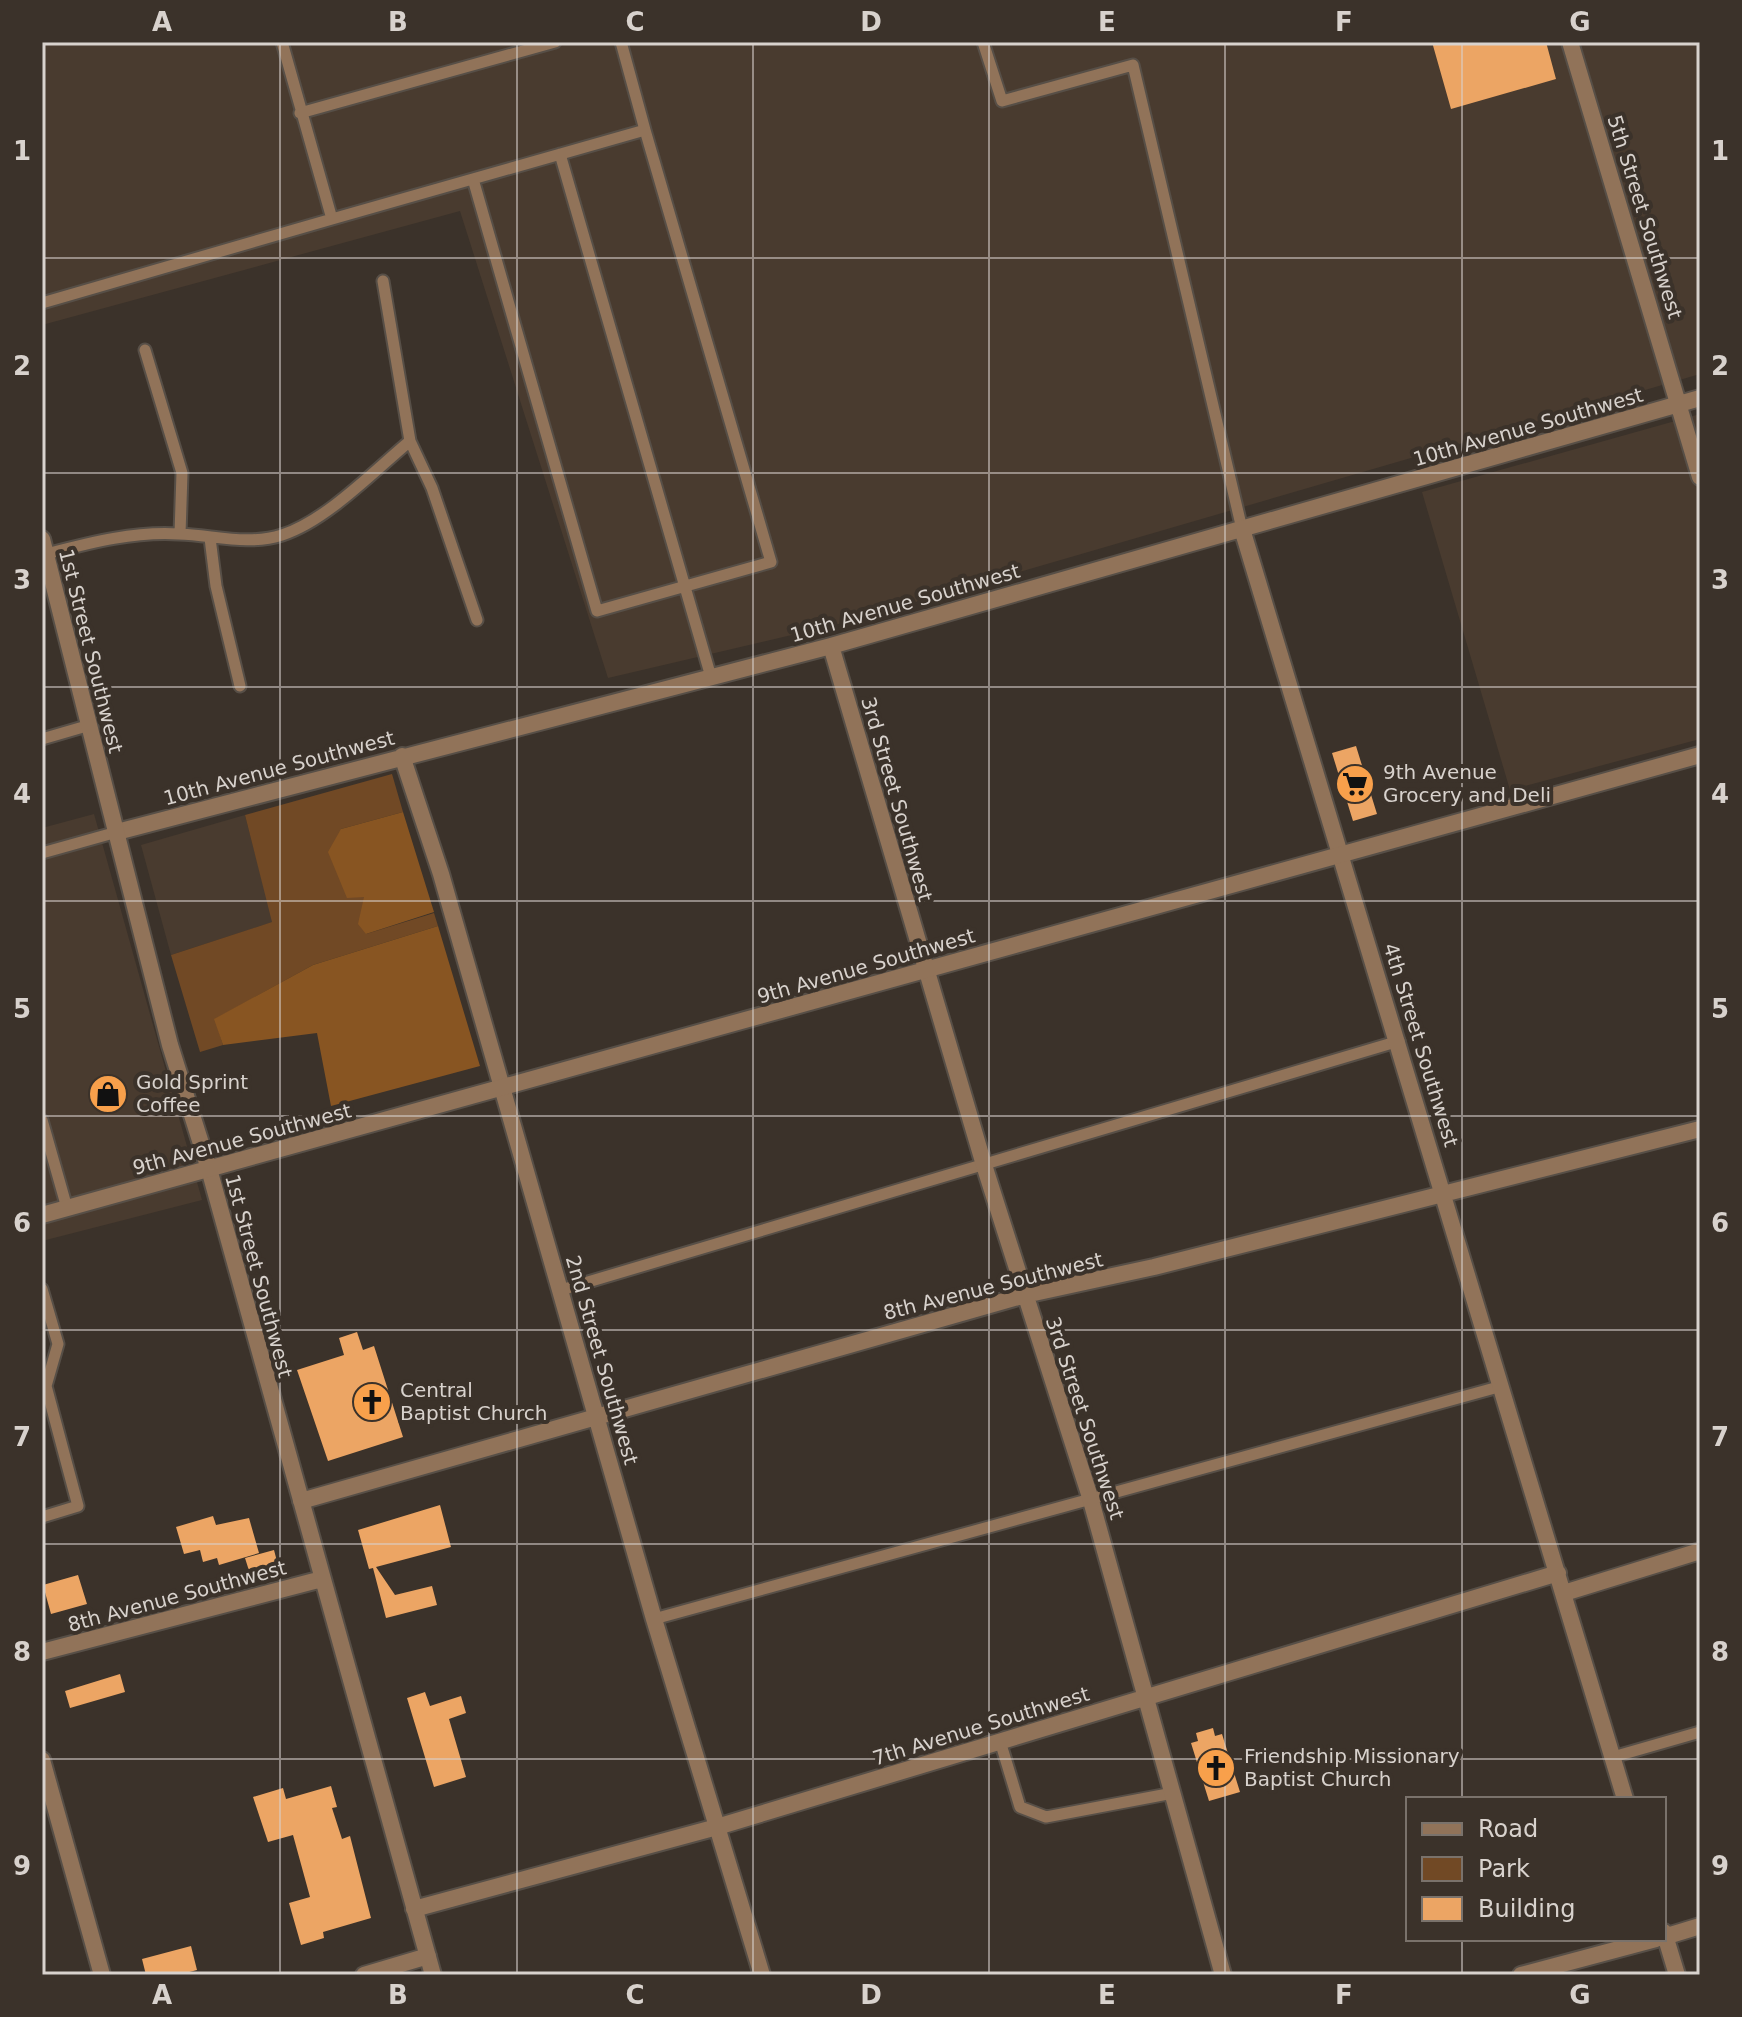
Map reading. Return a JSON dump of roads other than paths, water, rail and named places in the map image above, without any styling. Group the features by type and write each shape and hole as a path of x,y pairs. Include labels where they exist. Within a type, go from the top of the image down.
{"street":[{"name":"5th Street Southwest","path":"1570,42 1700,477"},
{"name":"10th Avenue Southwest","path":"117,832 831,646 1700,398"},
{"name":"4th Street Southwest","path":"1242,529 1564,1593"},
{"name":"1st Street Southwest","path":"44,547 48,586 90,725 170,1045 209,1169 433,1975"},
{"name":"3rd Street Southwest","path":"831,646 984,1165 1090,1497 1148,1696 1223,1975"},
{"name":"9th Avenue Southwest","path":"42,1215 1700,755"},
{"name":"2nd Street Southwest","path":"402,756 441,874 654,1619 762,1975"},
{"name":"8th Avenue Southwest","path":"301,1501 1025,1295 1154,1267 1700,1129"},
{"path":"1624,1797 1564,1593 1700,1551"},
{"name":"7th Avenue Southwest","path":"414,1909 717,1827 1558,1573"},
{"name":"8th Avenue Southwest","path":"42,1652 322,1579"},
{"path":"42,1760 102,1975"},
{"path":"1666,1935 1700,1926"},
{"path":"1521,1975 1644,1941"},
{"path":"1664,1941 1677,1975"},
{"path":"364,1975 428,1956"}],"lane":[{"path":"282,42 332,219"},
{"path":"300,113 555,42"},
{"path":"473,179 597,611 771,562 621,42"},
{"path":"983,42 1002,101 1133,65 1242,529"},
{"path":"42,303 645,130"},
{"path":"560,154 711,677"},
{"path":"383,281 410,441 432,488 477,620"},
{"path":"145,350 182,473 180,534"},
{"path":"44,547 180,534 266,539 300,527 410,441"},
{"path":"210,538 216,586 240,686"},
{"path":"42,739 90,725"},
{"path":"42,853 117,832"},
{"path":"561,1290 1399,1041"},
{"path":"42,1120 45,1140 67,1208"},
{"path":"42,1289 58,1344 44,1387 78,1506 42,1517"},
{"path":"654,1619 1502,1386"},
{"path":"1613,1757 1700,1732"},
{"path":"1000,1741 1020,1807 1046,1817 1173,1793"}],"place":[{"name":"9th Avenue Grocery and Deli","path":"1355,784"},
{"name":"Gold Sprint Coffee","path":"108,1094"},
{"name":"Central Baptist Church","path":"372,1402"},
{"name":"Friendship Missionary Baptist Church","path":"1216,1768"}]}
